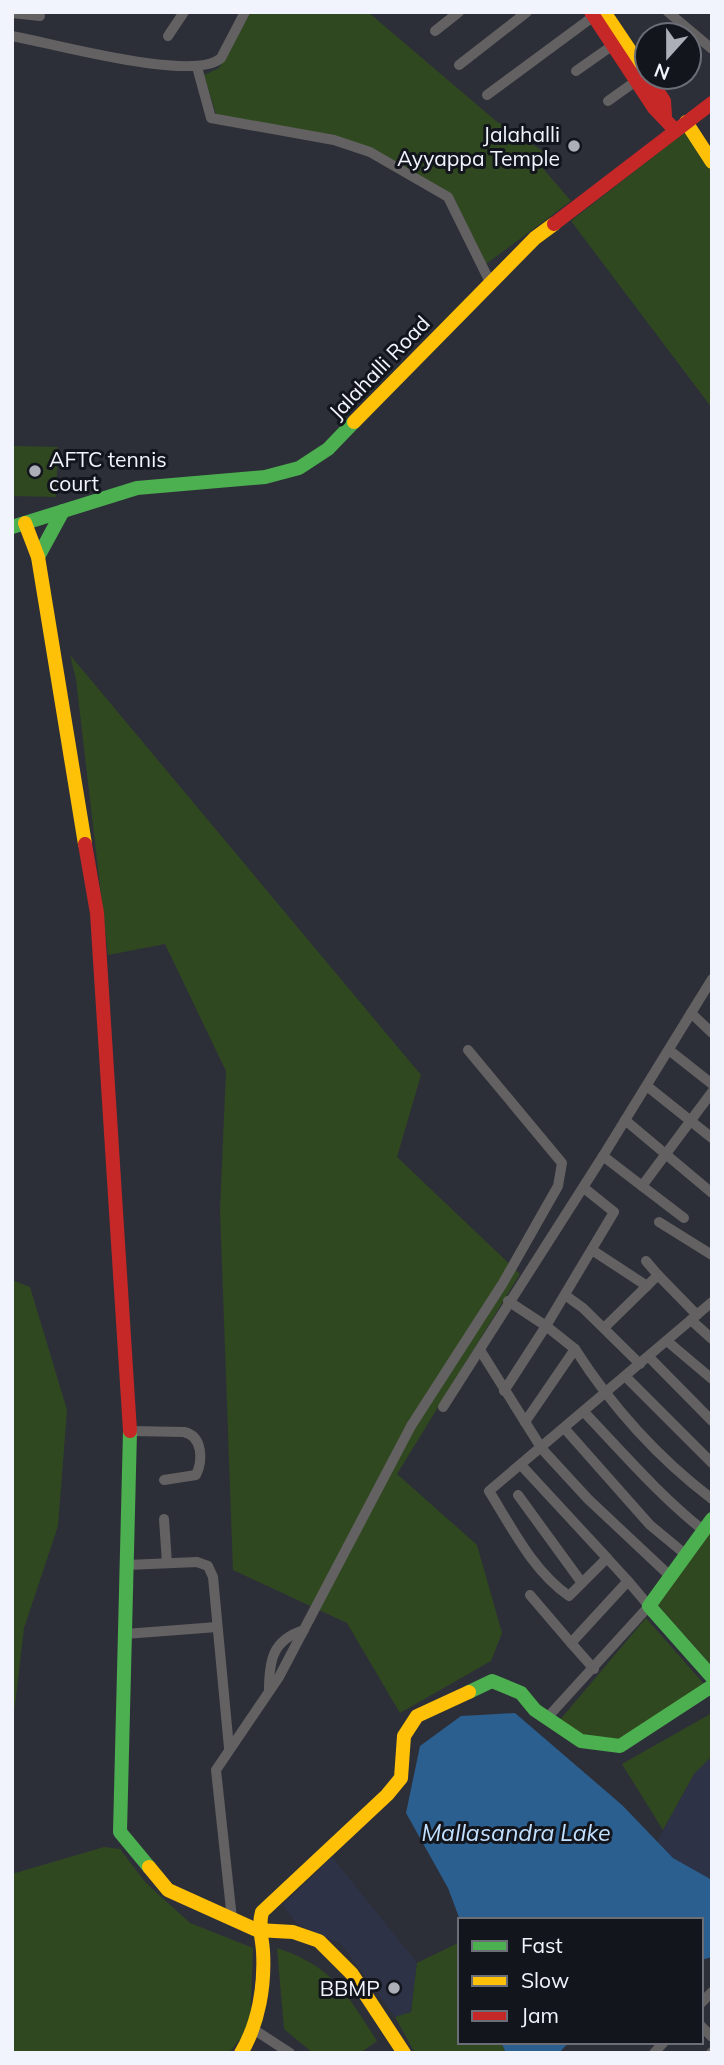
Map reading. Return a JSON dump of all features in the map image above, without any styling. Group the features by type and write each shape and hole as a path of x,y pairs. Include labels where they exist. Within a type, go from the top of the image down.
{"street":[{"path":"167,36 184,12"},
{"path":"12,36 166,67 197,67 215,63 221,58 245,12"},
{"path":"435,30 459,12"},
{"path":"459,65 527,12"},
{"path":"668,12 712,48"},
{"path":"12,13 40,16"},
{"path":"596,14 613,46 633,67"},
{"path":"596,14 633,63"},
{"path":"487,95 596,14"},
{"path":"576,71 613,46"},
{"path":"197,67 211,118 334,140 370,152 448,197 491,282"},
{"path":"608,101 633,85"},
{"path":"648,91 654,108 680,126 712,162"},
{"name":"Jalahalli Road","path":"17,527 137,488 265,477 299,468 328,449 535,238 712,103"},
{"path":"36,552 63,511"},
{"path":"17,527 36,552 97,913 131,1431 120,1832 168,1890 257,1930 293,1932 319,1941 352,1973 404,2053"},
{"path":"443,1407 508,1301 584,1188 712,980"},
{"path":"691,1013 712,1032"},
{"path":"669,1050 712,1084"},
{"path":"232,1919 216,1770 269,1691 411,1426 503,1283 558,1186 562,1163 468,1051"},
{"path":"647,1086 712,1138"},
{"path":"642,1185 712,1092"},
{"path":"625,1120 712,1192"},
{"path":"603,1156 684,1218"},
{"path":"504,1391 614,1212 584,1188"},
{"path":"659,1223 712,1255"},
{"path":"592,1250 648,1286"},
{"path":"646,1261 712,1339"},
{"path":"604,1328 659,1275"},
{"path":"565,1295 604,1328 640,1364"},
{"path":"508,1301 575,1349 604,1394 679,1473 712,1499"},
{"path":"607,1558 569,1596 554,1586 534,1562 489,1491 712,1303"},
{"path":"667,1341 712,1379"},
{"path":"524,1423 575,1349"},
{"path":"480,1350 542,1449 597,1507 670,1576"},
{"path":"649,1357 712,1421"},
{"path":"626,1377 712,1463"},
{"path":"546,1719 649,1606 708,1525 676,1509 584,1412"},
{"path":"565,1429 650,1525 685,1554"},
{"path":"131,1431 184,1432 192,1434 198,1441 201,1465 196,1475 164,1480"},
{"path":"521,1465 712,1677"},
{"path":"519,1495 582,1583"},
{"path":"163,1519 167,1563"},
{"path":"127,1565 197,1562 208,1566 213,1577 229,1748"},
{"path":"570,1643 628,1581"},
{"path":"530,1595 594,1669"},
{"path":"125,1634 217,1627"},
{"path":"269,1691 269,1666 275,1647 304,1630"},
{"path":"241,2053 253,2029 263,1949 257,1930 262,1912 387,1795 401,1778 404,1736 417,1716 492,1681 521,1693 546,1719 582,1741 620,1746 712,1686"},
{"path":"253,2029 284,2051"},
{"path":"264,2053 272,2042"}],"shaded area":[{"path":"712,1756 712,1880 673,1858 657,1842 694,1774"},
{"path":"332,1857 417,1963 411,2012 395,2017 341,1944 297,1924 283,1905"}],"green space":[{"path":"251,12 368,12 496,121 549,155 539,164 571,201 486,264 453,196 371,149 216,114 204,75 219,68"},
{"path":"686,125 712,165 712,408 571,221 676,139"},
{"name":"AFTC tennis court","path":"14,446 58,447 56,497 13,496"},
{"path":"70,655 421,1075 397,1157 520,1274 397,1474 477,1545 502,1633 491,1661 400,1713 347,1623 233,1570 220,1210 226,1071 165,944 108,955 76,679"},
{"path":"12,1280 30,1287 67,1410 58,1526 24,1628 12,1730"},
{"path":"712,1527 712,1666 657,1604"},
{"path":"646,1618 704,1684 618,1742 585,1735 559,1721"},
{"path":"712,1713 712,1756 694,1774 663,1830 622,1764"},
{"path":"104,1847 120,1849 146,1883 190,1923 253,1948 250,2026 229,2053 12,2053 12,1874"},
{"path":"458,1943 458,2044 502,2044 506,2053 415,2053 395,2017 411,2012 417,1963"},
{"path":"277,1948 296,1955 326,1973 347,1995 377,2041 360,2053 313,2053 284,2029"}],"water":[{"name":"Mallasandra Lake","path":"515,1713 622,1805 673,1858 712,1880 712,1957 703,1959 703,1918 459,1918 448,1888 406,1813 420,1746 461,1716"},
{"path":"502,2044 567,2044 559,2053 506,2053"}],"traffic: fast":[{"path":"12,527 137,488 265,477 299,468 328,449 354,422"},
{"path":"38,557 63,511"},
{"path":"130,1431 120,1832 149,1867"},
{"path":"712,1519 649,1606 712,1677"},
{"path":"469,1692 492,1681 521,1693 535,1710 581,1741 620,1746 712,1686"}],"traffic: slow":[{"path":"604,12 633,55"},
{"path":"686,122 712,162"},
{"path":"354,422 535,238 554,224"},
{"path":"25,523 38,557 85,844"},
{"path":"241,2053 252,2029 262,1990 262,1912 387,1795 401,1778 404,1736 417,1716 469,1692"},
{"path":"149,1867 168,1890 257,1930 293,1932 319,1941 352,1974 404,2053"}],"traffic: jam":[{"path":"591,12 654,108 675,130"},
{"path":"657,91 664,101 665,117"},
{"path":"554,224 712,103"},
{"path":"85,844 97,913 130,1431"}],"place":[{"name":"Jalahalli Ayyappa Temple","path":"574,146"},
{"name":"AFTC tennis court","path":"35,471"},
{"name":"BBMP","path":"394,1988"}]}
